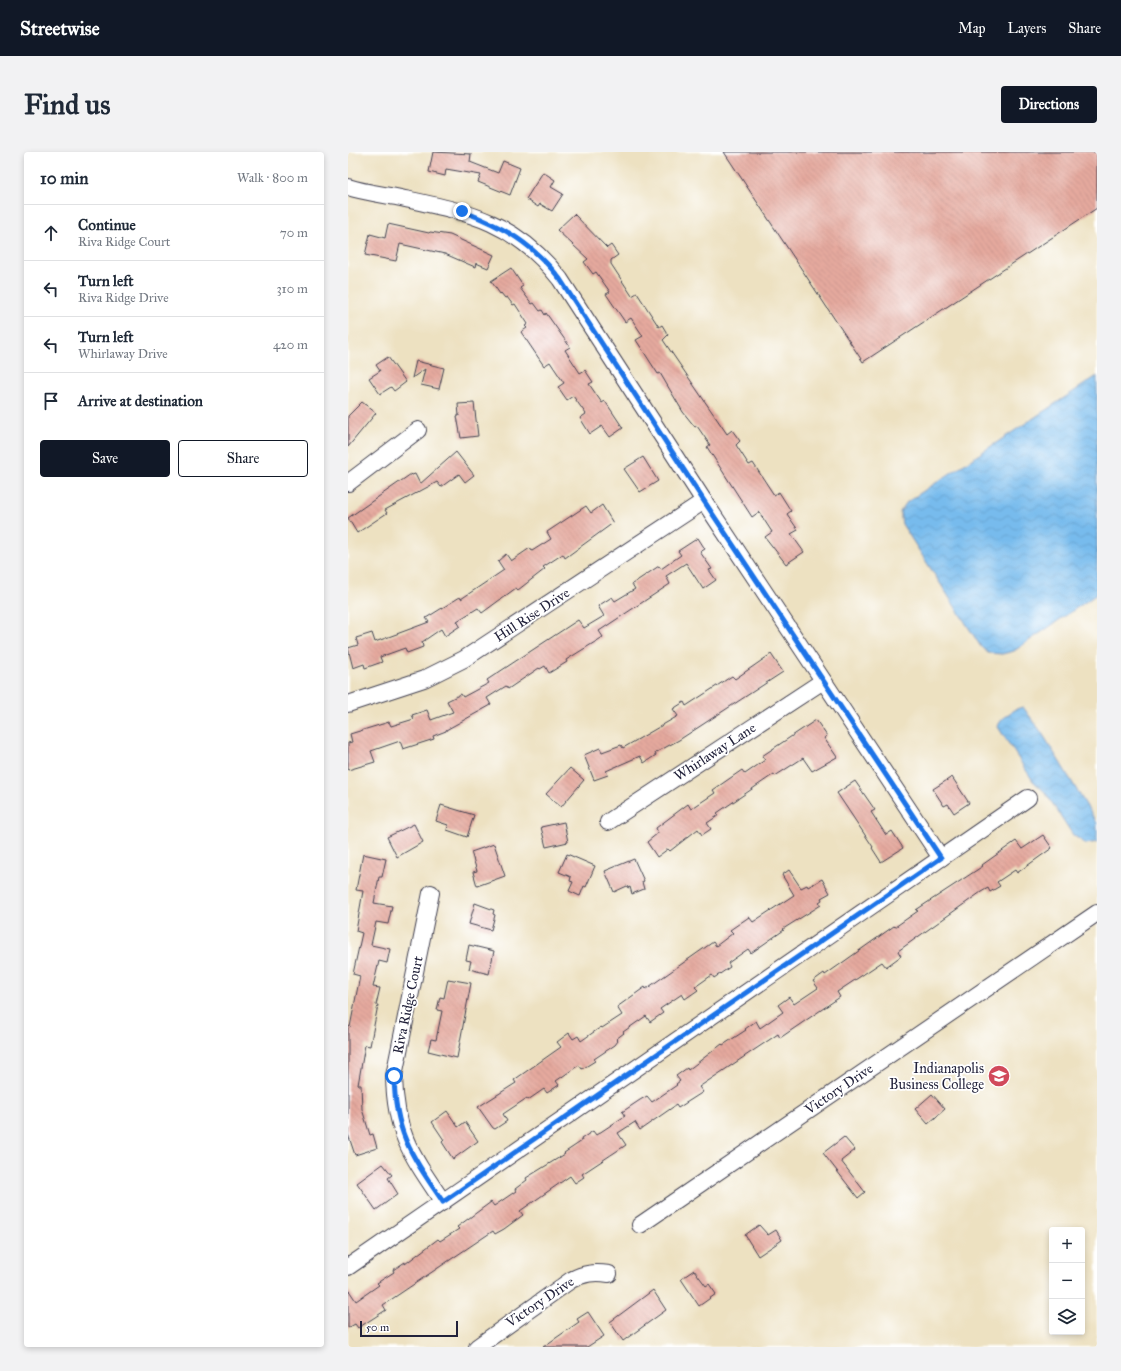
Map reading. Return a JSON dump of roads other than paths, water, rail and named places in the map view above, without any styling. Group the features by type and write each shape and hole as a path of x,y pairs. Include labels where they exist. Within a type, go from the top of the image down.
{"street":[{"path":"348,187 462,211 491,222 527,244 549,265 560,279 704,501 941,858"},
{"path":"348,483 418,430"},
{"name":"Hill Rise Drive","path":"348,704 424,679 464,659 704,501"},
{"name":"Whirlaway Lane","path":"608,822 823,681"},
{"path":"348,1267 1028,798"},
{"name":"Riva Ridge Court","path":"431,893 394,1076 394,1100 399,1124 408,1147 443,1202"},
{"name":"Victory Drive","path":"640,1225 1097,913"},
{"name":"Victory Drive","path":"477,1347 571,1280 587,1273 595,1272 609,1274"}],"water":[{"path":"1097,376 1097,594 1014,651 1002,654 988,653 981,647 902,524 900,512 907,502"},
{"path":"1023,707 1042,733 1097,823 1097,842 1086,844 1073,835 1045,792 1033,781 998,727 1001,721 1008,714"}],"place":[{"name":"Indianapolis Business College","path":"999,1076"}]}
